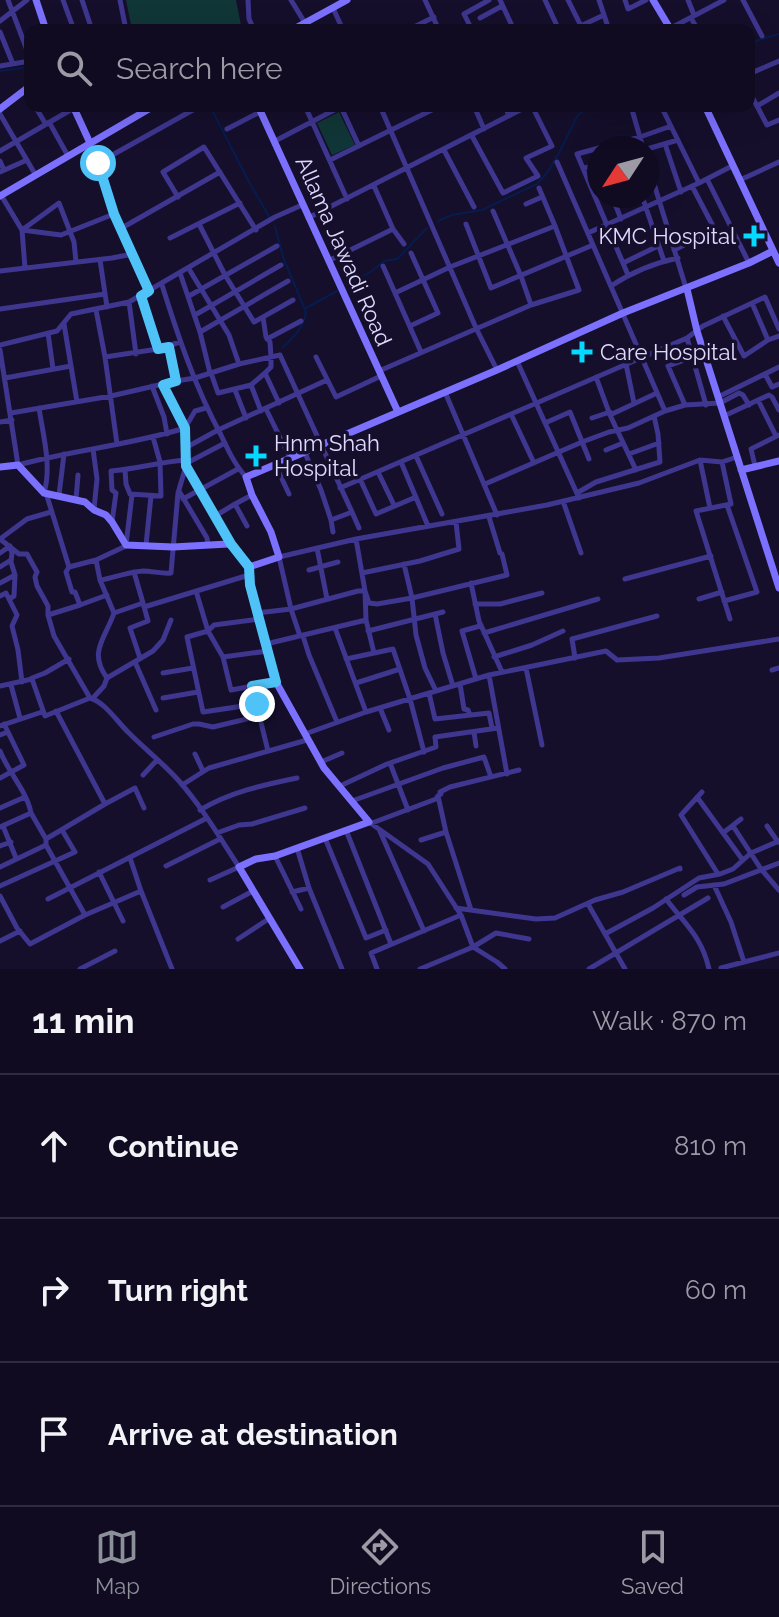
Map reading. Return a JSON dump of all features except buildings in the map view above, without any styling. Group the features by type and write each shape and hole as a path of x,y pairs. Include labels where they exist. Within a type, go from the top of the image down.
{"street":[{"path":"8,0 24,43"},
{"path":"0,21 27,0"},
{"path":"36,0 44,24"},
{"path":"63,0 72,24"},
{"path":"82,0 90,24"},
{"path":"120,0 125,24"},
{"path":"248,0 251,24"},
{"path":"291,0 305,23 343,1"},
{"path":"425,0 437,24"},
{"path":"469,24 464,14 489,0"},
{"path":"545,0 556,24"},
{"path":"568,0 580,24"},
{"path":"599,0 607,24"},
{"path":"625,0 628,9 646,0"},
{"path":"653,0 666,24"},
{"path":"688,0 696,24"},
{"path":"679,24 724,0"},
{"path":"743,0 762,36"},
{"path":"480,18 501,3 511,24"},
{"path":"333,8 340,24"},
{"path":"585,24 604,15"},
{"path":"421,24 434,17"},
{"path":"0,32 13,64"},
{"path":"0,66 24,61"},
{"path":"755,71 779,61"},
{"path":"757,106 779,93"},
{"path":"24,95 0,112 35,174"},
{"path":"755,102 767,125 779,120"},
{"path":"40,112 68,156"},
{"path":"0,151 65,112"},
{"path":"76,112 98,163 120,229 149,291"},
{"path":"25,268 22,230 0,195 139,112"},
{"path":"98,163 189,112"},
{"path":"227,129 254,112"},
{"name":"Allama Jawadi Road","path":"260,112 398,412"},
{"path":"308,112 347,199"},
{"path":"275,141 331,112"},
{"path":"345,112 359,146"},
{"path":"383,112 497,370"},
{"path":"330,160 428,112"},
{"path":"477,112 484,129"},
{"path":"507,112 509,116"},
{"path":"308,218 517,112"},
{"path":"471,135 503,193 538,176 526,158 552,146 533,112"},
{"path":"633,112 640,136"},
{"path":"664,112 715,230 674,250"},
{"path":"708,112 779,263"},
{"path":"643,136 671,126"},
{"path":"659,145 678,140"},
{"path":"665,144 681,192"},
{"path":"178,197 163,172 204,147 256,230"},
{"path":"444,150 474,207"},
{"path":"587,151 577,154 628,275"},
{"path":"0,161 2,171 27,160"},
{"path":"557,162 665,411"},
{"path":"740,180 779,162"},
{"path":"732,166 659,201 779,588"},
{"path":"120,229 220,172"},
{"path":"707,179 749,263"},
{"path":"374,186 393,229 404,244"},
{"path":"316,357 336,397 421,352 531,305 579,290 539,188"},
{"path":"526,204 542,197"},
{"path":"22,230 59,203 74,242 76,262"},
{"path":"170,238 240,203"},
{"path":"69,567 45,493 18,465 0,348 57,331 71,314 129,302 275,217 302,205"},
{"path":"617,208 621,219"},
{"path":"588,233 643,208"},
{"path":"645,208 664,261"},
{"path":"493,211 531,305"},
{"path":"22,230 61,235 114,214"},
{"path":"199,224 213,254 254,322 293,300"},
{"path":"466,224 491,288 593,245"},
{"path":"395,293 450,267 555,226"},
{"path":"328,261 393,229"},
{"path":"189,296 277,246"},
{"path":"623,263 658,246"},
{"path":"246,477 773,251"},
{"path":"410,326 438,313 411,253"},
{"path":"0,271 133,254"},
{"path":"611,286 628,275 678,258"},
{"path":"100,260 107,307"},
{"path":"195,315 281,265"},
{"path":"383,266 421,352"},
{"path":"189,269 229,335 239,364"},
{"path":"180,273 218,393 251,385 271,367 270,342 263,317"},
{"path":"200,332 288,281"},
{"path":"162,285 206,408 238,469 246,477 271,532 291,609 337,722"},
{"path":"0,309 105,294"},
{"path":"141,296 158,349"},
{"path":"340,488 687,338 703,326 765,297 779,329"},
{"path":"129,302 136,354"},
{"path":"752,303 768,340"},
{"path":"96,310 117,444"},
{"path":"723,316 744,356 779,336"},
{"path":"267,339 301,321"},
{"path":"64,322 77,402"},
{"path":"48,333 53,369"},
{"path":"687,338 706,405"},
{"path":"105,357 136,354 180,342"},
{"path":"169,347 176,381"},
{"path":"0,422 39,408 195,378 280,355 359,528"},
{"path":"685,405 668,366 693,357"},
{"path":"517,361 578,495"},
{"path":"626,364 634,403"},
{"path":"5,378 71,366"},
{"path":"719,400 779,367"},
{"path":"265,373 279,403"},
{"path":"765,374 772,387 779,384"},
{"path":"596,377 636,470"},
{"path":"187,447 327,380"},
{"path":"102,580 134,572 171,573 187,447 185,428 163,385"},
{"path":"251,385 290,458"},
{"path":"152,386 167,434"},
{"path":"235,390 246,418"},
{"path":"445,392 497,515"},
{"path":"592,418 657,393"},
{"path":"485,484 582,442 685,405 706,405 739,393 749,405"},
{"path":"724,416 771,396 779,410"},
{"path":"755,466 751,449 778,436 758,400"},
{"path":"39,408 46,457 45,493"},
{"path":"0,467 167,434 185,428 195,411 206,408"},
{"path":"545,423 570,412 589,459"},
{"path":"511,414 534,463"},
{"path":"578,495 596,482 660,462 654,416"},
{"path":"130,494 161,496 160,462 153,437"},
{"path":"112,522 116,493 112,490 111,471 160,462 185,463 225,443"},
{"path":"606,450 623,443"},
{"path":"629,454 659,443"},
{"path":"93,449 97,479 94,510"},
{"path":"304,452 321,490 333,532"},
{"path":"59,495 64,454"},
{"path":"416,456 442,514"},
{"path":"114,613 196,591 279,557 356,539 563,501 639,483 700,460 722,462 737,457"},
{"path":"700,460 710,508"},
{"path":"741,470 779,461"},
{"path":"401,462 428,526"},
{"path":"722,462 731,504 696,511 730,619"},
{"path":"185,463 249,571 276,682 321,762 370,822 428,864 461,915 473,947 505,969"},
{"path":"275,464 289,494"},
{"path":"183,499 238,469"},
{"path":"125,470 126,484 132,495 127,545"},
{"path":"378,472 394,505"},
{"path":"76,500 78,475"},
{"path":"360,479 376,514 416,497"},
{"path":"179,491 207,538 208,545"},
{"path":"45,493 85,502 106,515 127,545"},
{"path":"215,516 252,495"},
{"path":"146,545 151,496"},
{"path":"563,501 581,553"},
{"path":"235,504 247,526"},
{"path":"724,601 757,592 727,505"},
{"path":"51,512 27,519 0,539 19,554 27,554 30,558 37,572 37,586 48,606 54,636 92,698 103,705 182,785 254,890 300,969"},
{"path":"331,520 352,512"},
{"path":"365,591 369,603 377,604 507,575 489,517"},
{"path":"362,573 459,549 456,522"},
{"path":"356,539 365,591 366,620 374,653"},
{"path":"80,605 66,572 69,567 96,560 127,545 173,547 231,544"},
{"path":"0,553 10,546"},
{"path":"9,599 14,596 15,575 10,546"},
{"path":"317,548 327,599"},
{"path":"625,579 711,556"},
{"path":"0,567 11,560"},
{"path":"96,560 100,580 114,613 108,632 98,647 100,668 107,678"},
{"path":"309,570 338,562"},
{"path":"404,564 435,719 489,713 507,774"},
{"path":"134,572 148,621 130,628 156,710"},
{"path":"0,583 15,575"},
{"path":"471,583 480,626 502,672"},
{"path":"196,591 208,631 223,657 231,690 276,682"},
{"path":"257,704 203,712 187,637 208,631 214,625 365,591"},
{"path":"699,599 722,592"},
{"path":"0,596 6,593 17,615 12,626 22,682"},
{"path":"475,604 500,604 542,593"},
{"path":"48,615 107,595"},
{"path":"484,633 598,599"},
{"path":"368,631 443,612"},
{"path":"435,614 443,653 464,709 470,715"},
{"path":"575,658 572,639 657,616"},
{"path":"32,679 45,716 92,698 107,678 153,651 160,644 171,620"},
{"path":"223,657 366,620"},
{"path":"476,679 462,631 480,626"},
{"path":"335,628 366,712"},
{"path":"494,657 563,631"},
{"path":"182,785 209,768 268,751 337,722 489,675 606,651 617,660 659,658 779,639"},
{"path":"346,659 393,649 424,752"},
{"path":"0,686 32,679 69,659"},
{"path":"163,673 193,668"},
{"path":"526,668 542,745"},
{"path":"356,683 400,669"},
{"path":"489,675 495,728"},
{"path":"11,685 20,718"},
{"path":"252,686 268,751"},
{"path":"163,698 198,692"},
{"path":"380,708 389,730"},
{"path":"56,710 105,804"},
{"path":"0,778 24,765 2,725 42,712"},
{"path":"154,737 193,724 213,727 259,716"},
{"path":"339,786 436,747 435,737 495,728"},
{"path":"0,735 8,732"},
{"path":"474,732 476,746"},
{"path":"0,751 85,915"},
{"path":"321,762 342,753"},
{"path":"195,754 203,771"},
{"path":"352,801 443,768 484,757 491,777"},
{"path":"143,775 157,760"},
{"path":"390,763 408,810"},
{"path":"210,880 256,859 275,856 408,810 436,799 440,792 450,787 519,770"},
{"path":"200,810 233,794 297,778"},
{"path":"0,867 135,788 144,808"},
{"path":"718,874 681,815 700,795 742,859"},
{"path":"438,796 471,910"},
{"path":"0,808 25,797"},
{"path":"166,866 239,825 305,808"},
{"path":"16,858 2,827 31,813"},
{"path":"48,899 207,818"},
{"path":"723,833 741,819"},
{"path":"733,826 779,890"},
{"path":"605,934 699,878 733,869 751,853 778,842 767,826"},
{"path":"378,828 424,931"},
{"path":"0,886 75,852 62,830"},
{"path":"346,830 391,944"},
{"path":"421,840 446,832"},
{"path":"325,838 366,938 386,930"},
{"path":"0,846 11,842"},
{"path":"297,848 309,888 342,969"},
{"path":"275,856 301,909"},
{"path":"130,857 172,969"},
{"path":"684,895 697,887 724,884 779,863"},
{"path":"456,908 536,919 555,918 680,869"},
{"path":"99,872 123,921"},
{"path":"714,885 731,922 744,962"},
{"path":"292,892 309,888"},
{"path":"223,907 254,890"},
{"path":"0,896 3,910 30,944 85,915 141,891"},
{"path":"589,969 708,898"},
{"path":"666,899 697,937 709,969"},
{"path":"588,904 625,969"},
{"path":"377,969 371,953 461,915"},
{"path":"238,939 270,918"},
{"path":"0,941 20,931"},
{"path":"420,969 473,947 496,933 529,939"},
{"path":"80,969 115,951"},
{"path":"719,969 779,953"}],"green space":[{"path":"126,0 236,0 241,24 131,24"},
{"path":"339,112 355,145 332,155 317,123"}],"waterway":[{"path":"755,41 779,34"},
{"path":"0,71 24,68"},
{"path":"213,112 270,218"},
{"path":"438,221 452,215 482,210 537,184 547,173 582,112"},
{"path":"275,226 283,257 306,312 301,327 283,347"},
{"path":"347,285 384,261 397,259 427,228"},
{"path":"306,308 337,291"}],"place":[{"name":"KMC Hospital","path":"754,236"},
{"name":"Care Hospital","path":"582,352"},
{"name":"Hnm Shah Hospital","path":"256,456"}],"route":[{"path":"98,163 114,214 149,291 141,296 158,349 169,347 176,381 163,385 185,428 186,466 231,544 249,567 250,585 276,682 252,686 257,704"}]}
